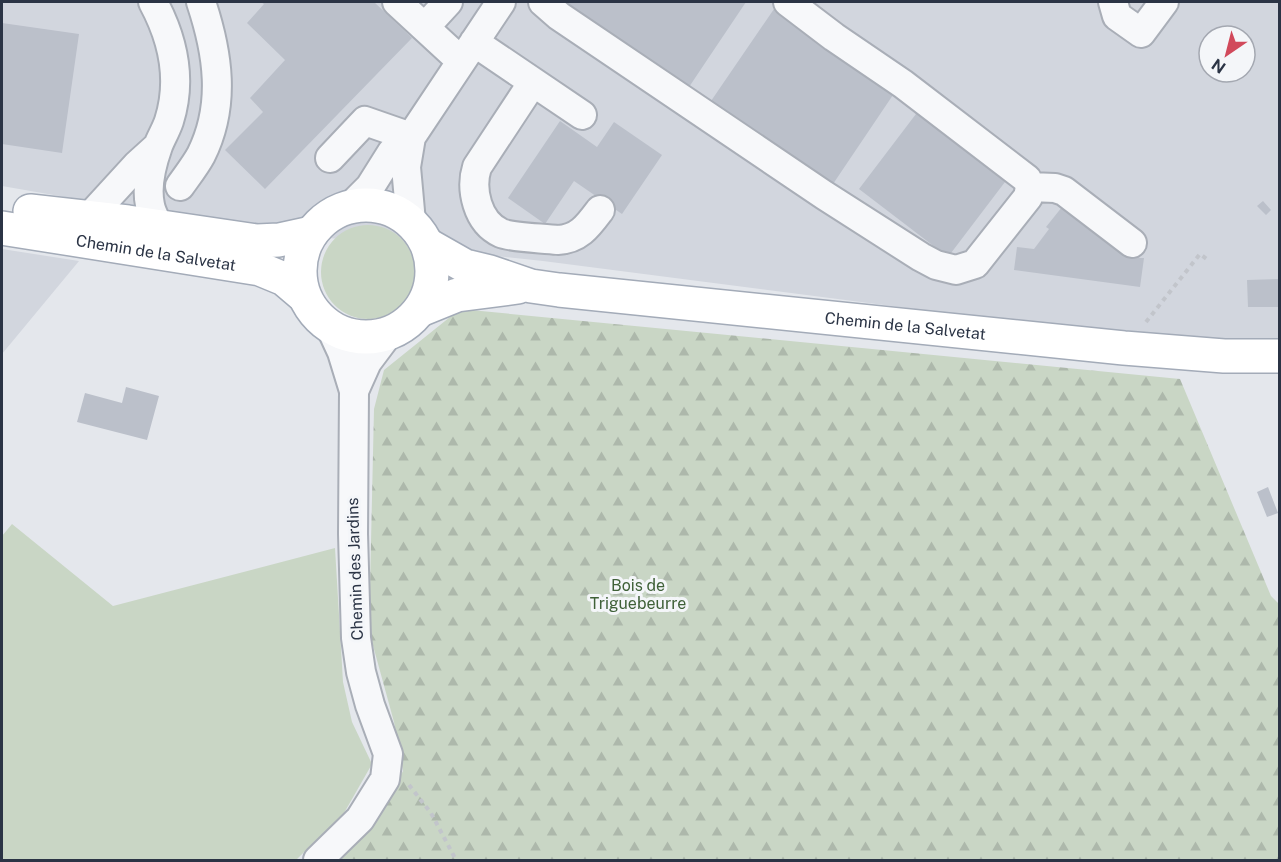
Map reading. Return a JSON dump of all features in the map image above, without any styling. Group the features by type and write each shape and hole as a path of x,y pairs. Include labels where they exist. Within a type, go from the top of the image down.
{"main road":[{"path":"352,205 381,206 395,211 419,233 433,272 430,290 412,320 388,334 362,337 339,332 313,310 304,296 300,280 301,257 311,233 330,215 352,205"},
{"name":"Chemin de la Salvetat","path":"2,207 159,226 257,242 311,233"},
{"name":"Chemin de la Salvetat","path":"2,228 260,269 284,279 304,296"},
{"name":"Chemin de la Salvetat","path":"419,233 465,266 531,286"},
{"name":"Chemin de la Salvetat","path":"420,310 457,295 531,286 1125,348 1224,356 1280,356"}],"street":[{"path":"153,2 168,35 175,74 169,121 158,146 149,189 150,206 159,226"},
{"path":"180,186 200,158 215,116 218,78 212,35 201,2"},
{"path":"397,2 425,27 467,52 533,82 582,115"},
{"path":"425,27 448,2"},
{"path":"352,205 370,187 392,152 411,136 501,2"},
{"path":"546,3 559,16 824,195 936,265 956,270 975,264 1028,197 1030,187 1027,179 903,84 788,2"},
{"path":"1113,2 1117,16 1141,33 1164,2"},
{"path":"533,82 477,167 473,188 480,211 486,221 502,233 565,240 580,234 600,210"},
{"path":"330,158 365,121 411,136"},
{"path":"411,136 406,167 419,233"},
{"path":"86,217 158,146"},
{"path":"1030,187 1055,188 1064,191 1132,243"},
{"name":"Chemin des Jardins","path":"330,326 342,351 354,391 353,534 356,638 370,705 388,754 387,767"},
{"name":"Chemin des Jardins","path":"354,391 367,362 388,334"},
{"path":"318,861 360,819 385,779 387,767"}],"path":[{"path":"1125,348 1200,254 1208,260"},
{"path":"387,767 406,782 431,813 456,861"}],"shaded area":[{"path":"2,2 1279,2 1279,341 1176,339 1109,334 543,261 255,230 2,186"},
{"path":"2,249 79,261 2,354"}],"green space":[{"path":"359,225 377,225 402,238 412,254 415,272 412,290 402,306 377,319 359,319 334,306 321,281 321,263 334,238"},
{"name":"Bois de Triguebeurre","path":"460,309 1180,379 1271,596 1279,604 1279,860 333,860 381,811 403,771 394,722 369,631 374,409 384,370"},
{"path":"12,524 113,606 335,548 343,682 352,722 372,764 344,813 296,860 2,860 2,536"}],"building":[{"path":"261,2 374,2 412,38 265,189 225,150 263,112 250,98 285,60 247,23 264,4"},
{"path":"567,2 746,2 689,87 565,5"},
{"path":"774,9 895,92 833,184 711,101"},
{"path":"2,23 79,34 62,153 2,144"},
{"path":"919,110 1008,178 948,257 859,189"},
{"path":"560,121 597,147 614,122 662,155 622,214 574,181 545,224 508,198"},
{"path":"1263,201 1271,210 1266,215 1257,206"},
{"path":"1066,202 1140,258 1144,258 1140,287 1014,270 1017,247 1034,249 1049,229 1046,227"},
{"path":"1280,279 1280,307 1248,307 1247,280"},
{"path":"126,387 159,396 147,440 77,422 85,393 122,403"},
{"path":"1268,487 1278,513 1267,517 1257,492"}]}
